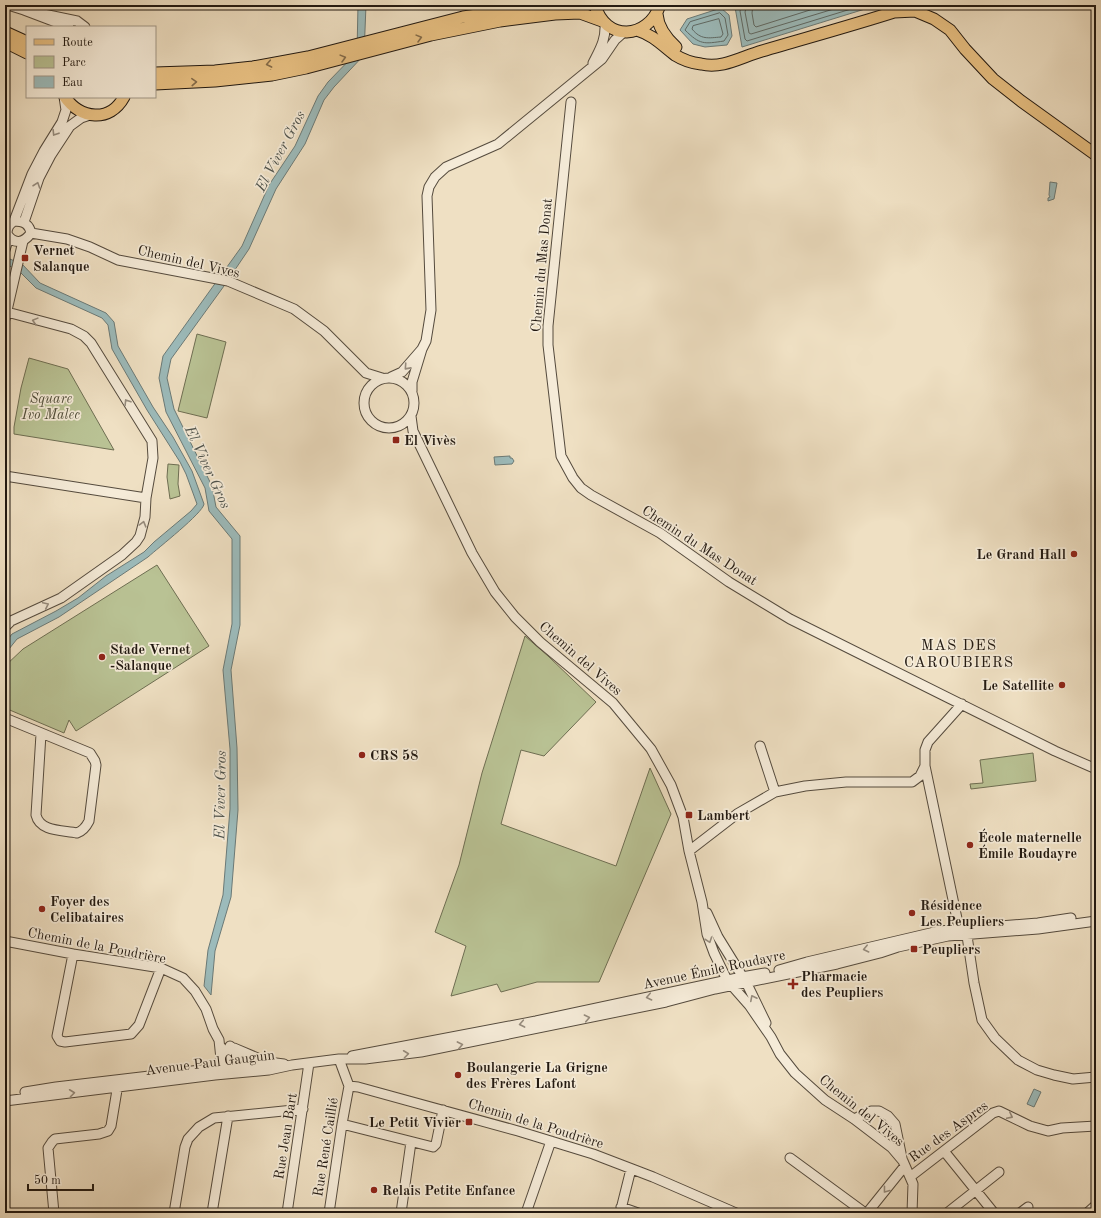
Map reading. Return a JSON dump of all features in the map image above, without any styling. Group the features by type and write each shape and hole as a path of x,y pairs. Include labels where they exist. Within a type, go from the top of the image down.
{"main road":[{"path":"156,84 236,79 272,75 307,62 380,43 463,17 547,5"},
{"path":"595,5 603,22"},
{"path":"380,43 555,14 580,13 603,22 614,29 624,32 645,27 652,21 658,10"},
{"path":"658,10 658,23 663,33 675,46 687,54 700,58 714,59 760,52"},
{"path":"637,30 645,32 657,39 684,60 715,66 894,12 915,11 934,19 950,30 965,49 993,79 1096,155"},
{"path":"5,32 26,42"},
{"path":"5,42 26,52"},
{"path":"156,73 215,71 307,62"},
{"path":"65,98 75,109 90,115 100,115 109,112 124,98"}],"street":[{"path":"8,5 66,26"},
{"path":"24,10 77,20 84,26"},
{"path":"590,69 603,43 605,35 603,22"},
{"path":"422,349 402,372 375,382 368,387 364,395 363,404 366,415 372,422 387,428 396,428 402,425 411,416 414,408 412,382 422,349 426,341 431,310 427,196 435,177 446,167 498,144 602,59 614,40 624,32"},
{"path":"6,248 7,232 10,224 14,221 32,174 62,122 66,110 64,98"},
{"name":"Chemin du Mas Donat","path":"570,102 548,326 548,345 561,456 573,478 581,488 660,533 729,582 790,619 1055,751 1096,769"},
{"path":"24,222 39,178 51,155 70,126 81,118 90,115"},
{"path":"5,627 11,621 61,598 122,554 136,542 140,536 144,523 146,498 153,458 152,441 91,343 84,336 71,329 6,315 22,246 31,233 30,227 24,222 14,221"},
{"path":"7,232 14,241 22,246"},
{"name":"Chemin del Vives","path":"31,233 67,239 90,247 118,260 228,281 294,308 324,330 366,373 387,378"},
{"path":"366,373 368,387"},
{"path":"387,378 403,382 412,391"},
{"name":"Chemin del Vives","path":"411,416 413,431 418,443 472,554 495,592 515,617 540,642 613,704 651,749 671,785 683,817 689,851 702,902 707,934 714,953 730,983 749,1005 780,1054 795,1073 825,1100 854,1119 892,1148 903,1164 913,1184 912,1213"},
{"name":"Chemin del Vives","path":"396,428 404,432 418,443"},
{"path":"5,476 146,498"},
{"path":"962,704 928,742 925,750 925,766 982,1020 995,1038 1018,1060 1037,1070 1073,1079 1096,1077"},
{"path":"5,718 90,754 95,761 96,765 89,821 87,826 82,831 77,833 46,828 37,821 36,815 41,734"},
{"path":"760,746 775,792"},
{"path":"689,851 737,814 775,792 805,786 846,782 912,782 920,776 925,766"},
{"name":"Chemin del Vives","path":"702,902 718,937 764,1017 771,1038"},
{"name":"Avenue Émile Roudayre","path":"292,1065 339,1059 365,1059 421,1052 563,1019 744,980 880,953 898,947 963,932 1038,923 1051,920 1096,916"},
{"name":"Avenue Émile Roudayre","path":"963,932 1038,929 1096,921"},
{"name":"Chemin de la Poudrière","path":"5,941 160,968 183,978 195,991 206,1009 220,1043 240,1068"},
{"path":"73,954 58,1036 60,1041 65,1042 131,1034 135,1031 139,1025 160,968"},
{"path":"215,1071 220,1059 220,1043 268,1062"},
{"path":"230,1046 240,1056 240,1068"},
{"path":"339,1059 349,1086"},
{"name":"Avenue Paul Gauguin","path":"5,1101 240,1068 268,1062 292,1065"},
{"name":"Rue Jean Bart","path":"287,1213 310,1063"},
{"name":"Avenue Paul Gauguin","path":"5,1095 141,1077 240,1068 269,1070 292,1065"},
{"name":"Avenue Paul Gauguin","path":"102,1082 118,1086 138,1080 141,1077"},
{"path":"54,1213 48,1148 55,1139 99,1134 108,1131 111,1126 118,1086"},
{"name":"Chemin de la Poudrière","path":"349,1086 358,1087 443,1110 593,1154 736,1213"},
{"name":"Rue René Caillié","path":"329,1213 349,1086"},
{"path":"174,1213 185,1147 188,1139 199,1127 214,1118 303,1109"},
{"path":"342,1124 433,1147 436,1144 443,1110"},
{"path":"790,1158 866,1213 903,1164 895,1124 888,1116 879,1111 871,1111 854,1119"},
{"name":"Rue des Aspres","path":"910,1177 993,1113 999,1111 1030,1126 1048,1131 1062,1128 1096,1126"},
{"path":"212,1213 228,1116"},
{"path":"526,1213 551,1141"},
{"path":"401,1213 411,1142"},
{"path":"944,1151 994,1213"},
{"path":"631,1169 620,1210 638,1213"},
{"path":"947,1213 999,1172"},
{"path":"1087,1213 1096,1205"},
{"path":"1020,1213 1028,1207"}],"green space":[{"path":"197,334 226,342 207,418 178,411"},
{"name":"Square Ivo Malec","path":"29,358 68,369 114,450 14,434 21,388"},
{"path":"168,464 179,465 178,484 180,496 170,499 167,477"},
{"name":"Stade Vernet -Salanque","path":"157,565 209,646 76,731 69,720 64,733 5,708 5,666 23,649"},
{"path":"525,636 596,702 544,756 521,750 501,824 616,866 650,768 671,814 599,982 537,982 501,992 497,984 451,996 466,946 435,932 459,865 482,773"},
{"path":"1033,753 1036,781 971,789 970,784 983,783 980,760"}],"water":[{"path":"358,5 366,5 364,55 324,100 305,144 276,189 249,249 171,359 167,378 174,409 212,486 216,507 240,536 240,625 231,670 237,748 238,810 231,897 215,951 211,995 204,986 208,950 223,895 230,809 230,749 223,670 232,624 232,539 209,511 205,488 166,412 159,378 163,356 242,246 269,185 295,146 318,96 328,82 357,52"},
{"path":"752,5 878,5 742,47 735,7"},
{"path":"721,8 729,15 732,36 727,45 705,47 693,44 680,30 687,19"},
{"path":"1050,182 1057,183 1054,199 1048,201 1048,198 1050,197"},
{"path":"5,257 22,264 40,283 106,313 114,322 118,346 192,471 204,504 196,515 148,557 59,617 17,639 5,654 5,643 12,634 78,598 106,576 144,552 197,504 180,462 147,410 112,349 108,325 102,318 36,288 18,270 5,264"},
{"path":"510,456 510,458 514,461 512,464 495,465 494,457"},
{"path":"1034,1089 1041,1092 1034,1107 1027,1104"}],"place":[{"name":"Vernet Salanque","path":"25,258"},
{"name":"El Vivès","path":"396,440"},
{"name":"Le Grand Hall","path":"1074,554"},
{"name":"Stade Vernet -Salanque","path":"102,657"},
{"name":"Le Satellite","path":"1062,685"},
{"name":"CRS 58","path":"362,755"},
{"name":"Lambert","path":"689,815"},
{"name":"École maternelle Émile Roudayre","path":"970,845"},
{"name":"Foyer des Celibataires","path":"42,909"},
{"name":"Résidence Les Peupliers","path":"912,913"},
{"name":"Peupliers","path":"914,949"},
{"name":"Pharmacie des Peupliers","path":"793,984"},
{"name":"Boulangerie La Grigne des Frères Lafont","path":"458,1075"},
{"name":"Le Petit Vivier","path":"469,1122"},
{"name":"Relais Petite Enfance","path":"374,1190"}],"district":[{"name":"MAS DES CAROUBIERS","path":"959,654"}],"water label":[{"name":"El Viver Gros","path":"280,151"},
{"name":"El Viver Gros","path":"208,467"},
{"name":"El Viver Gros","path":"220,795"}]}
